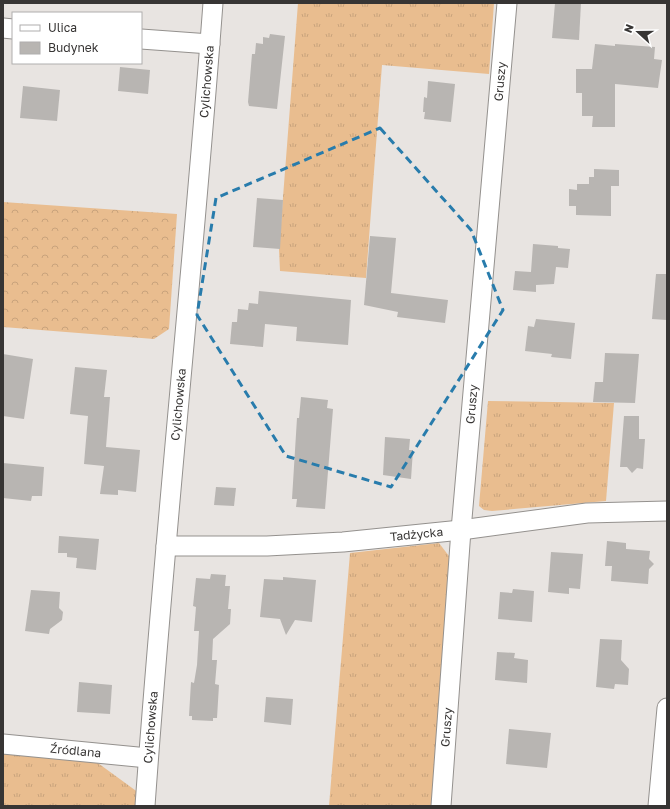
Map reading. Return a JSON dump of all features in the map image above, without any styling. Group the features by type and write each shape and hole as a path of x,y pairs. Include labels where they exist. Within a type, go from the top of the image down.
{"street":[{"name":"Cylichowska","path":"145,806 166,546 198,207 213,3"},
{"name":"Gruszy","path":"441,806 461,530 507,3"},
{"path":"142,39 210,44"},
{"name":"Tadżycka","path":"166,546 267,546 342,542 461,530 587,513 667,511"},
{"path":"658,806 667,708"},
{"name":"Źródlana","path":"3,744 148,758"}],"highlighted area":[{"path":"380,128 471,230 503,310 391,487 286,456 197,315 216,198"}],"green space":[{"path":"298,3 494,3 489,74 382,65 366,278 280,271 279,249"},
{"path":"3,202 177,214 169,329 154,339 3,327"},
{"path":"488,401 614,403 606,501 492,511 484,510 479,506"},
{"path":"439,543 452,560 432,806 329,806 350,553"},
{"path":"3,749 91,758 139,793 138,806 3,806"}],"building":[{"path":"555,3 581,3 579,40 552,38"},
{"path":"270,34 285,36 277,109 249,106 248,102 252,54 255,54 256,43 263,44 263,37 269,38"},
{"path":"595,44 655,47 654,59 662,60 658,88 615,84 615,127 592,127 593,116 582,116 582,93 576,93 576,69 592,69"},
{"path":"120,67 150,70 148,94 118,91"},
{"path":"428,81 455,84 451,122 424,119 424,97 427,98"},
{"path":"23,86 60,90 57,121 20,118"},
{"path":"594,169 619,170 619,186 611,186 611,216 576,215 576,206 569,206 569,189 577,190 577,184 589,184 589,177 594,177"},
{"path":"257,198 283,200 280,249 253,247"},
{"path":"370,236 396,238 391,293 448,300 445,323 397,317 398,312 364,305"},
{"path":"533,244 558,246 558,248 570,249 568,268 556,267 554,284 536,285 536,292 513,290 515,271 531,272"},
{"path":"656,274 667,274 667,320 652,319"},
{"path":"259,291 351,300 348,345 296,341 297,327 265,324 263,347 230,344 232,322 237,322 238,309 248,310 249,303 258,304"},
{"path":"536,319 575,323 571,359 551,357 552,354 525,351 528,326 534,327"},
{"path":"605,353 639,354 635,403 593,402 595,382 603,382"},
{"path":"3,354 33,359 24,419 3,416"},
{"path":"75,367 107,370 104,397 110,397 106,447 140,450 136,492 118,490 118,495 100,494 104,466 84,464 88,416 70,414"},
{"path":"301,397 328,400 327,408 333,409 325,509 296,507 297,499 292,499 297,418 299,418"},
{"path":"624,416 639,416 639,439 645,439 643,469 637,468 632,473 627,467 620,467"},
{"path":"385,437 410,439 409,450 413,450 411,479 383,475"},
{"path":"3,463 44,467 42,496 32,496 31,501 3,498"},
{"path":"216,487 236,488 234,506 214,505"},
{"path":"59,536 99,539 96,570 76,568 77,558 67,557 67,553 58,553"},
{"path":"607,541 626,543 626,549 650,551 649,559 654,564 649,569 648,584 611,581 612,566 605,566"},
{"path":"551,552 583,554 580,589 569,588 569,594 548,592"},
{"path":"211,574 226,575 225,586 230,586 228,609 231,609 230,624 213,639 212,660 217,660 215,684 219,685 217,718 213,718 213,721 192,720 192,716 189,716 191,682 194,683 197,665 199,631 194,631 196,607 193,606 196,578 210,579"},
{"path":"283,577 316,580 312,622 295,620 286,635 280,619 260,617 264,579 283,580"},
{"path":"513,589 534,591 532,622 498,619 500,592 512,593"},
{"path":"31,590 60,592 59,608 63,612 62,620 50,629 49,634 25,631"},
{"path":"600,639 622,640 621,660 629,669 628,685 615,684 614,689 596,687"},
{"path":"497,652 515,653 514,658 528,660 527,683 495,680"},
{"path":"79,682 112,685 110,714 77,712"},
{"path":"266,697 293,699 291,725 264,722"},
{"path":"509,729 551,733 547,768 506,764"}]}
